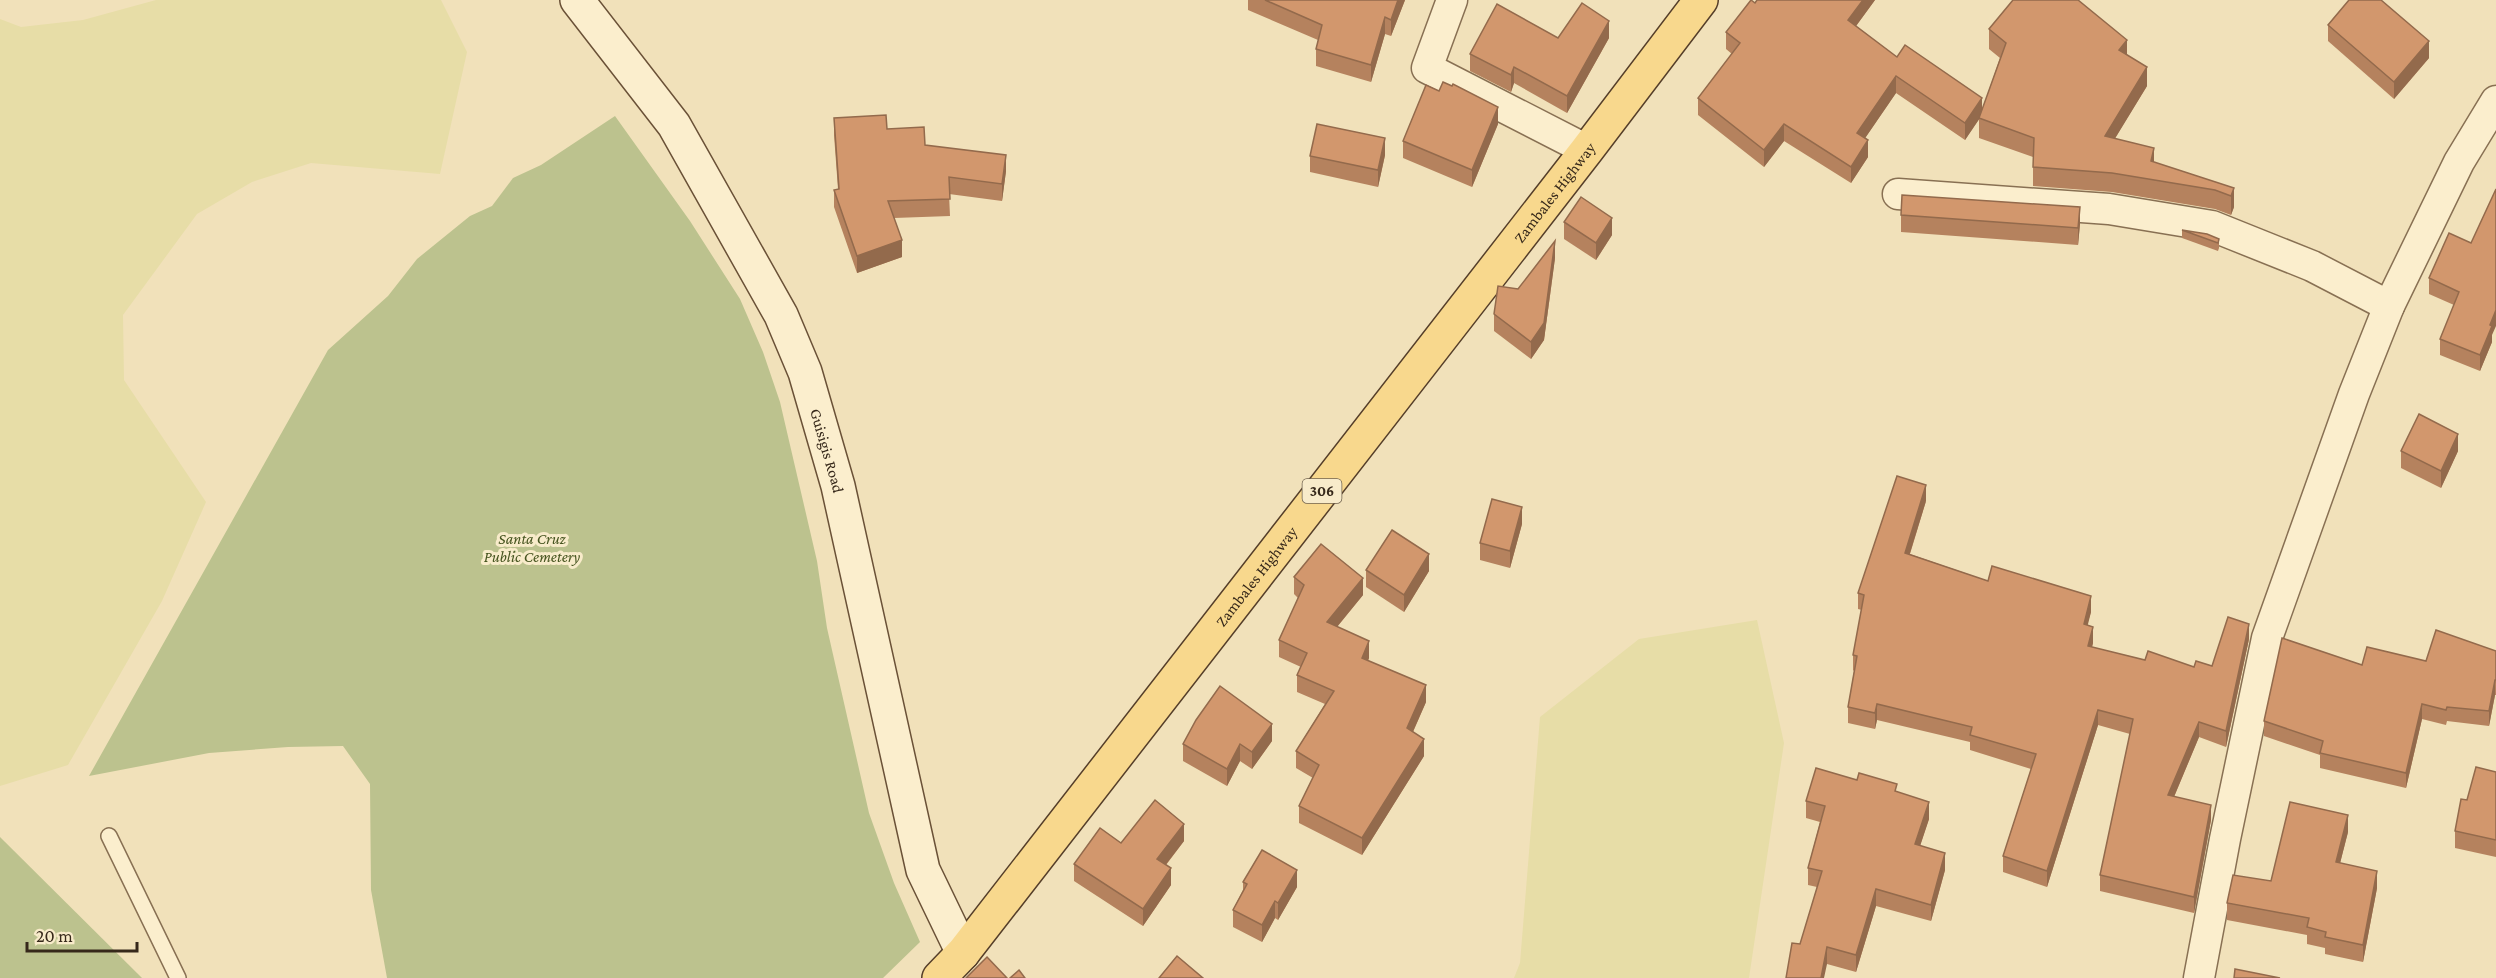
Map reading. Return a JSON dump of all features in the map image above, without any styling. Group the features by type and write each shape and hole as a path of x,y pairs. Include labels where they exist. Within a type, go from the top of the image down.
{"main road":[{"name":"Guisigis Road","path":"577,0 674,125 781,315 805,372 841,497 923,870 963,953"},
{"name":"Zambales Highway","path":"939,978 963,953 1701,0"}],"street":[{"path":"1452,0 1427,68 1587,150"},
{"path":"2199,978 2224,839 2267,638 2354,394 2389,306 2459,162 2496,101"},
{"path":"1898,194 2109,209 2212,226 2312,266 2389,306"}],"lane":[{"path":"109,836 178,978"}],"shaded area":[{"path":"156,0 441,0 467,52 440,174 311,163 252,182 197,214 123,315 124,380 206,502 162,601 68,765 0,786 0,19 21,27 83,20"},
{"path":"1757,620 1784,743 1749,978 1514,978 1520,963 1540,717 1639,639"}],"green space":[{"name":"Santa Cruz Public Cemetery","path":"615,116 690,221 740,299 763,352 780,402 817,561 827,628 869,813 894,883 920,942 883,978 387,978 371,890 370,784 343,746 288,747 209,753 89,776 328,350 388,296 417,259 470,216 492,206 513,178 541,165"},
{"path":"0,837 142,978 0,978"}],"building":[{"path":"1265,0 1398,0 1391,20 1385,17 1371,65 1316,49 1322,25"},
{"path":"1751,0 1755,3 1757,0 1863,0 1848,20 1897,57 1905,45 1982,98 1965,123 1896,76 1857,133 1868,140 1851,167 1784,124 1764,150 1698,98 1740,43 1726,32"},
{"path":"2013,0 2078,0 2127,40 2119,50 2147,67 2105,136 2154,148 2151,161 2234,188 2231,196 2215,190 2112,173 2033,167 2034,138 1979,118 2006,43 1989,29"},
{"path":"2349,0 2381,0 2429,41 2394,82 2328,25"},
{"path":"1582,3 1609,21 1567,96 1514,67 1511,75 1470,54 1497,4 1558,38"},
{"path":"1443,82 1452,86 1453,84 1498,107 1472,170 1403,141 1426,85 1439,91"},
{"path":"886,115 887,129 924,127 925,145 1006,155 1002,184 949,177 950,199 888,201 902,240 857,256 834,190 839,189 834,118"},
{"path":"1317,124 1385,138 1378,170 1310,156"},
{"path":"2496,189 2496,310 2480,355 2440,339 2459,292 2429,278 2449,233 2471,243"},
{"path":"1902,195 2080,207 2078,228 1901,215"},
{"path":"1581,197 1612,218 1596,243 1564,222"},
{"path":"2182,230 2207,234 2219,239 2218,243"},
{"path":"1555,241 1544,323 1531,342 1494,314 1498,286 1518,289"},
{"path":"2419,414 2458,434 2441,471 2401,451"},
{"path":"1897,476 1926,485 1905,553 1988,581 1992,566 2091,596 2084,624 2093,627 2088,646 2145,660 2148,651 2194,667 2196,661 2212,666 2228,617 2249,624 2226,731 2199,722 2168,795 2211,805 2194,897 2100,875 2133,719 2098,710 2047,871 2003,856 2036,754 1970,735 1972,727 1877,704 1875,713 1848,707 1857,656 1853,655 1864,595 1858,593"},
{"path":"1492,499 1522,507 1510,551 1480,543"},
{"path":"1392,530 1429,554 1404,595 1366,570"},
{"path":"1321,544 1363,578 1327,622 1369,641 1362,658 1426,685 1407,728 1424,739 1362,838 1299,806 1319,765 1296,751 1334,691 1297,675 1307,653 1279,640 1304,585 1294,577"},
{"path":"2436,630 2496,651 2496,680 2489,711 2447,707 2446,710 2422,704 2406,773 2320,753 2323,741 2264,721 2282,638 2362,665 2367,647 2426,661"},
{"path":"1220,686 1272,724 1252,752 1240,744 1227,769 1183,744 1196,720"},
{"path":"2476,767 2496,772 2496,840 2455,831 2461,799 2467,800"},
{"path":"1816,768 1857,780 1859,773 1897,784 1895,791 1929,802 1915,844 1945,853 1931,905 1876,889 1856,955 1827,947 1821,978 1786,978 1792,943 1800,944 1822,871 1808,868 1825,806 1806,801"},
{"path":"1155,800 1184,824 1157,859 1171,868 1143,909 1074,864 1100,828 1121,843"},
{"path":"2290,802 2348,815 2336,862 2377,871 2363,945 2325,937 2326,932 2307,927 2309,918 2227,903 2233,875 2271,881"},
{"path":"1262,850 1297,870 1278,903 1275,901 1262,925 1233,910 1247,884 1243,882"},
{"path":"1177,956 1203,978 1159,978"},
{"path":"987,957 1007,978 966,978"},
{"path":"2235,969 2280,978 2234,978"},
{"path":"1019,970 1025,978 1010,978"}]}
